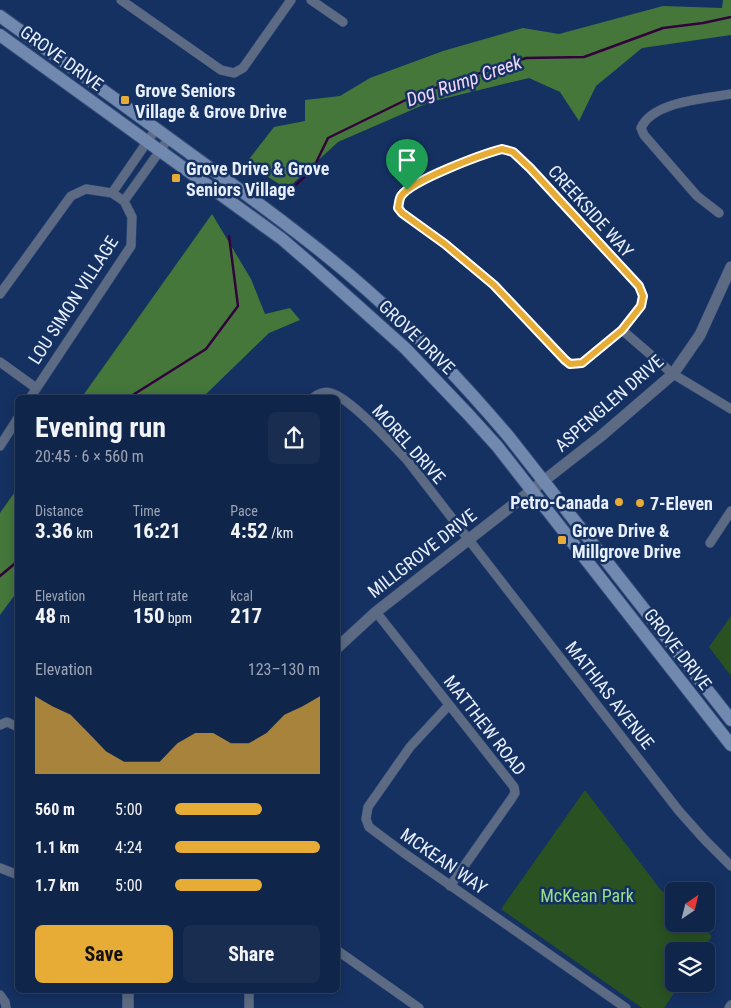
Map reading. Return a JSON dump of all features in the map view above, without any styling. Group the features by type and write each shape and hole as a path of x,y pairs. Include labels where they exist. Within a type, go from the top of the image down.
{"main road":[{"name":"GROVE DRIVE","path":"0,16 263,206 368,290 416,336 480,403 544,481 731,720"},
{"name":"GROVE DRIVE","path":"0,35 282,239 356,302 439,382 497,446 731,745"}],"street":[{"path":"122,0 221,70 234,74 243,68 291,0"},
{"path":"311,0 343,22"},
{"path":"719,212 698,196 644,135 641,128 644,122 654,113 668,106 731,94"},
{"path":"112,193 156,129"},
{"path":"0,294 71,196 86,189 112,193 124,201 170,138"},
{"name":"CREEKSIDE WAY","path":"502,149 513,152 639,286 643,296 641,306 622,330 582,363 570,364 561,357 526,317 494,285 445,244 402,213 398,208 401,196 407,190 435,174 502,149"},
{"name":"LOU SIMON VILLAGE","path":"32,395 131,246 132,218 124,201"},
{"name":"ASPENGLEN DRIVE","path":"532,490 638,406 673,374 700,335 731,267"},
{"path":"622,330 673,374 731,409"},
{"name":"LOU SIMON VILLAGE","path":"0,362 36,388"},
{"name":"MOREL DRIVE","path":"318,395 321,392 336,395"},
{"name":"MOREL DRIVE","path":"340,398 385,436 468,540"},
{"path":"0,446 15,423"},
{"name":"MILLGROVE DRIVE","path":"340,645 376,612 532,490"},
{"path":"710,543 731,512"},
{"name":"MATHIAS AVENUE","path":"468,540 679,810 731,866"},
{"name":"MATTHEW ROAD","path":"376,612 514,787 515,792 450,886"},
{"name":"MCKEAN WAY","path":"449,705 410,747 368,807 366,819 369,827 450,886 626,1008"},
{"path":"0,868 15,874"},
{"path":"340,952 419,1008"},
{"path":"128,993 128,1008"},
{"path":"249,993 249,1008"},
{"path":"1,995 6,1008"},
{"path":"729,1008 731,1004"}],"green space":[{"path":"723,0 731,0 731,35 642,48 596,86 579,121 560,92 529,78 430,102 338,142 287,189 246,163 274,127 305,121 305,100 340,96 370,78 443,51 523,28 559,34 663,6 722,8"},
{"path":"212,214 251,279 265,314 290,308 300,320 269,333 205,395 83,395"},
{"path":"15,492 15,595 0,615 0,513"},
{"path":"731,616 731,676 709,647"},
{"name":"McKean Park","path":"585,790 665,893 665,932 708,932 712,936 708,942 665,942 665,992 675,992 664,1008 642,1008 501,909"}],"waterway":[{"name":"Dog Rump Creek","path":"287,193 313,169 328,138 420,93 526,58 584,57 663,28 731,17"},
{"name":"Dog Rump Creek","path":"133,395 206,349 238,306 229,236"},
{"name":"Dog Rump Creek","path":"0,576 15,564"}],"place":[{"name":"Grove Seniors Village & Grove Drive","path":"125,100"},
{"name":"Grove Drive & Grove Seniors Village","path":"176,178"},
{"name":"Petro-Canada","path":"619,502"},
{"name":"7-Eleven","path":"640,503"},
{"name":"Grove Drive & Millgrove Drive","path":"562,540"}],"route":[{"path":"502,149 513,152 639,286 643,296 641,306 622,330 582,363 570,364 561,357 526,317 494,285 445,244 402,213 398,208 399,202 401,196 407,190 435,174 495,151 502,149"}]}
